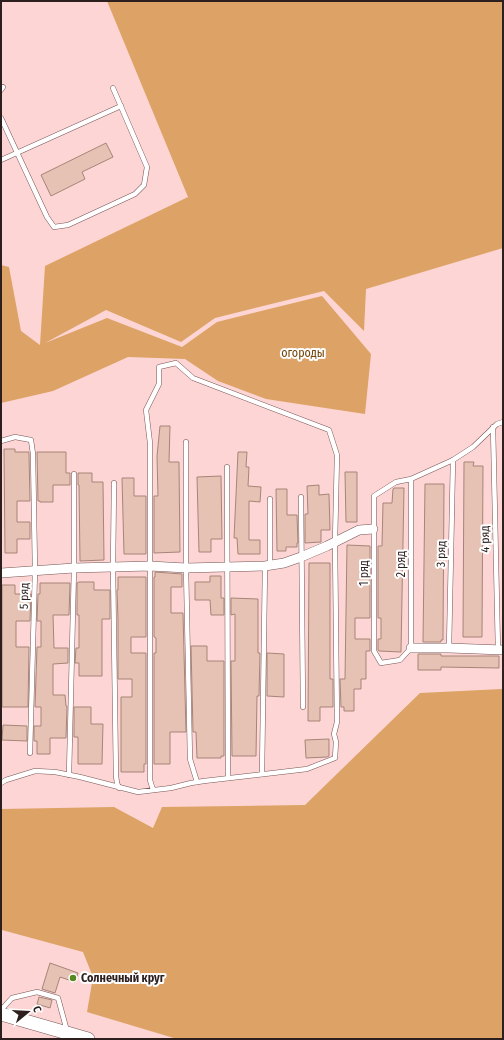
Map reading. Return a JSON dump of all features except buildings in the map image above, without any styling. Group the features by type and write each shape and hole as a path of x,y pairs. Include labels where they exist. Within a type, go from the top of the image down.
{"main road":[{"path":"1,1014 88,1039"}],"street":[{"path":"1,573 74,568 150,566 228,568 267,566 284,563 301,557 359,530 373,529"},
{"path":"411,648 500,650"}],"lane":[{"path":"1,118 47,217 54,227 68,226 135,194 144,185 147,167 113,88"},
{"path":"1,160 121,106"},
{"path":"1,783 35,771 54,772 138,792 171,788 197,782 307,769 335,758 336,742 334,734 337,722 335,542 338,455 329,430 193,378 176,363 159,367 159,384 146,410 150,443 150,780 153,790"},
{"path":"411,479 453,460 473,447 493,427 503,422"},
{"name":"4 ряд","path":"493,427 500,650"},
{"name":"5 ряд","path":"1,441 14,437 31,440 33,454 35,570 30,753"},
{"path":"186,442 186,568 190,759 197,782"},
{"name":"3 ряд","path":"449,648 453,460"},
{"path":"227,467 228,778"},
{"path":"69,775 74,568 74,474"},
{"name":"1 ряд","path":"411,479 396,482 374,496 373,529 374,651 381,663 400,660 411,648"},
{"name":"2 ряд","path":"411,479 411,648"},
{"path":"114,483 113,567 116,776 119,788"},
{"path":"301,497 303,707"},
{"path":"262,774 270,499"},
{"path":"1,1010 12,998 37,992 58,998 67,1033"}],"green space":[{"name":"огороды","path":"107,1 503,1 503,248 366,289 364,331 324,291 215,318 181,342 106,310 45,343 107,318 182,347 217,322 322,296 371,354 365,414 266,399 218,381 185,359 128,357 53,391 1,403 1,265 9,267 21,331 40,345 45,266 188,197"},
{"path":"503,689 503,1039 177,1039 87,1012 93,977 83,952 2,930 1,931 1,809 114,807 153,828 162,807 305,805 420,693"}],"place":[{"name":"Солнечный круг","path":"73,978"}]}
